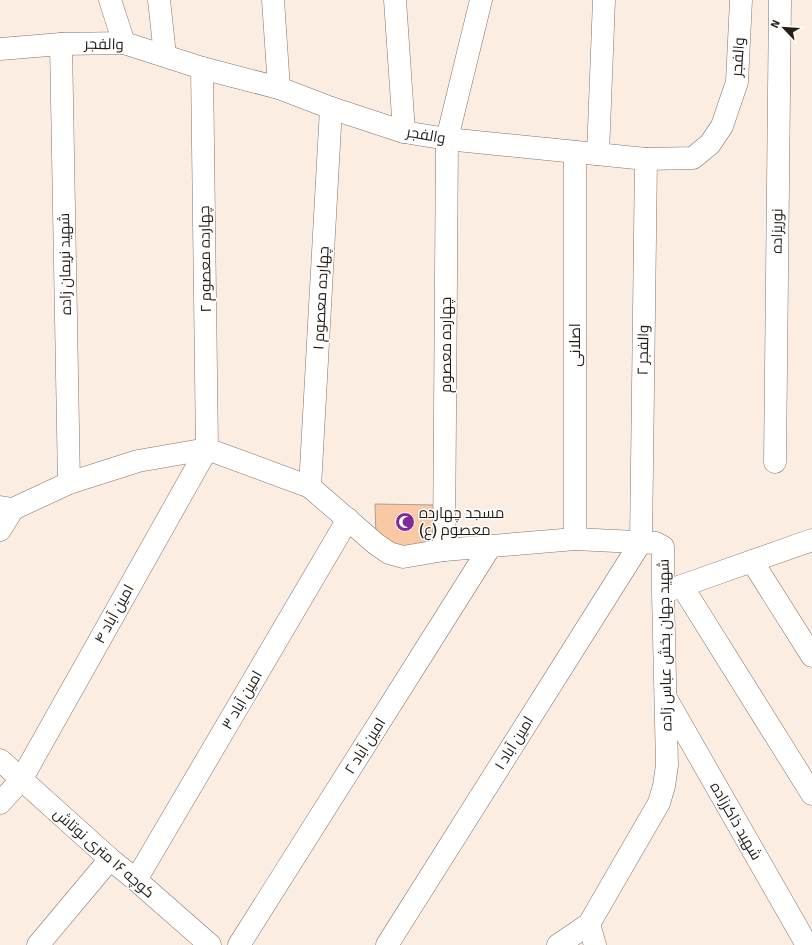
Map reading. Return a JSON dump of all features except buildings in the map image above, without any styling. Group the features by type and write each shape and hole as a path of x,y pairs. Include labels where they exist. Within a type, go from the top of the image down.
{"street":[{"path":"110,0 124,43"},
{"path":"159,0 165,55"},
{"path":"273,0 279,88"},
{"path":"395,0 404,132"},
{"name":"چهارده معصوم","path":"444,550 447,140 481,0"},
{"path":"598,154 604,0"},
{"name":"والفجر","path":"0,49 61,44 124,43 202,68 279,88 331,108 404,132 447,140 575,152 646,158 693,158 710,144 722,126 737,82 741,0"},
{"name":"نوریزاده","path":"775,462 780,0"},
{"name":"شهید نریمان زاده","path":"61,44 69,483"},
{"name":"چهارده معصوم ۲","path":"202,68 207,449"},
{"name":"چهارده معصوم ۱","path":"310,487 331,108"},
{"name":"اصلانی","path":"575,152 575,539"},
{"name":"والفجر ۲","path":"641,542 646,158"},
{"path":"0,530 7,508 69,483 138,461 207,449"},
{"name":"شهید جهان بخش عباس زاده","path":"207,449 310,487 376,544 389,553 403,557 444,550 575,539 656,543 663,547 673,589 665,697 667,765 664,786 659,803 590,924 558,945"},
{"name":"۴ امین آباد","path":"0,803 21,780 207,449"},
{"name":"۳ امین آباد","path":"136,880 348,519"},
{"path":"812,540 673,589 812,794"},
{"name":"۱ امین آباد","path":"387,945 641,542"},
{"name":"۲ امین آباد","path":"239,945 490,547"},
{"path":"752,562 812,656"},
{"name":"شهید ذاکرزاده","path":"665,697 807,945"},
{"name":"کوچه ۱۶ متری نوتاش","path":"0,760 205,943"},
{"path":"38,945 110,859"},
{"path":"590,924 594,945"}],"place":[{"name":"مسجد چهارده معصوم (ع)","path":"405,522"}]}
